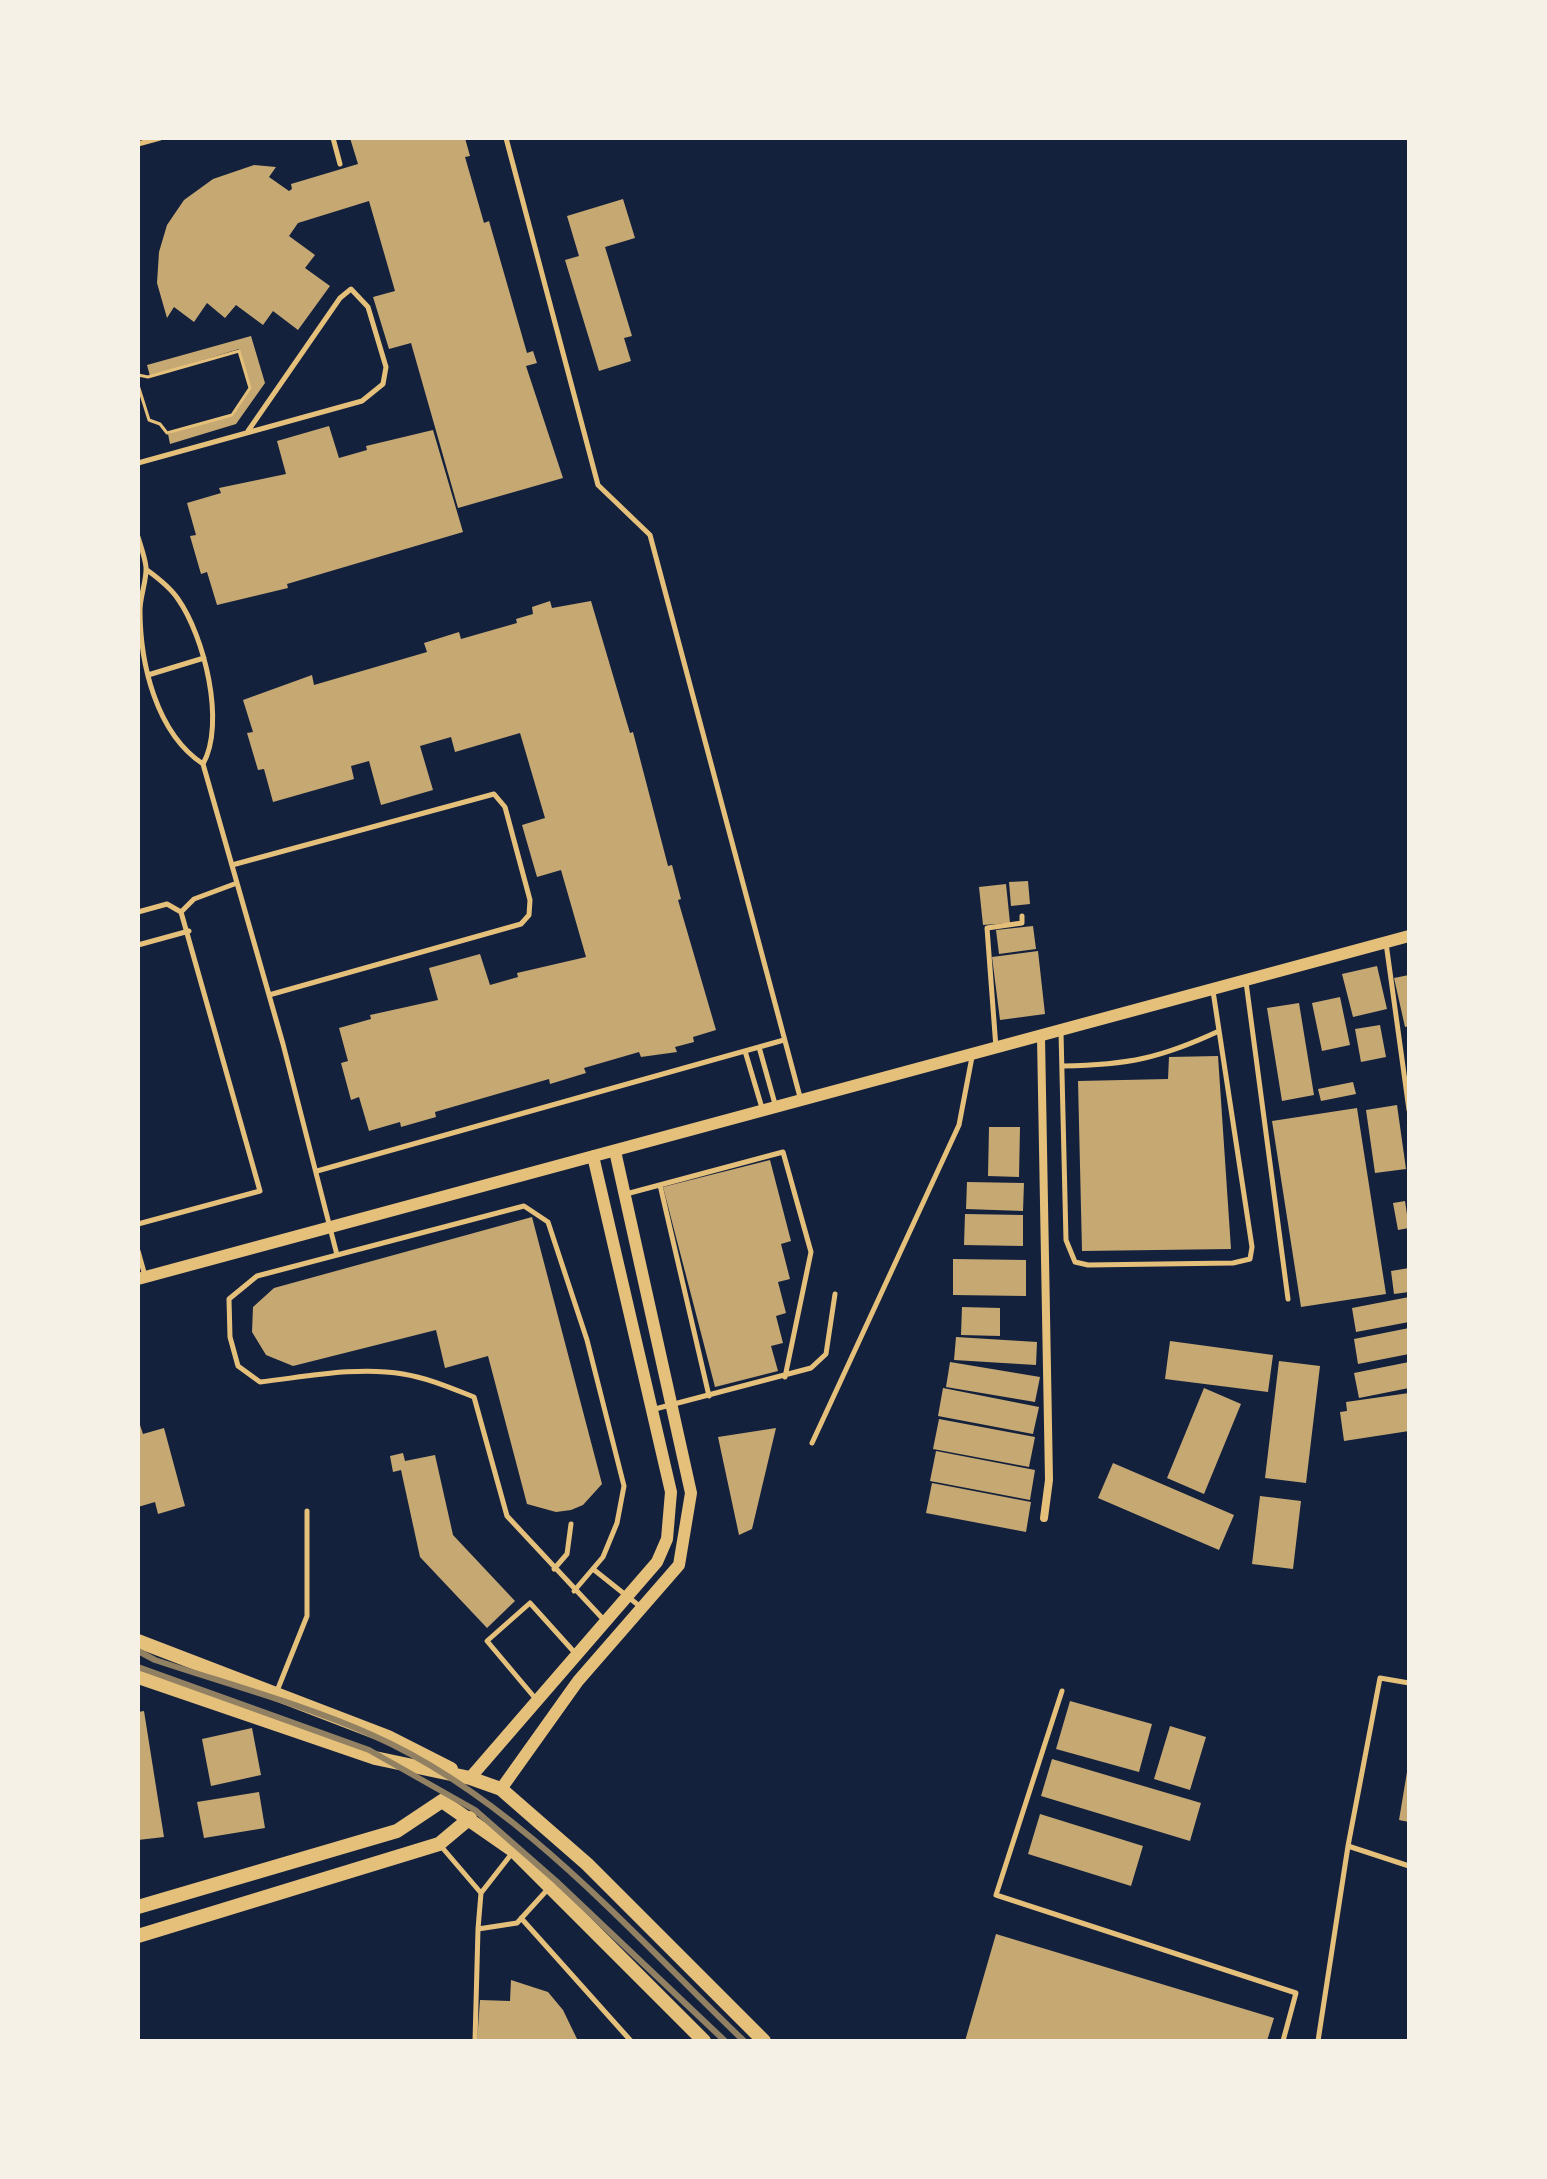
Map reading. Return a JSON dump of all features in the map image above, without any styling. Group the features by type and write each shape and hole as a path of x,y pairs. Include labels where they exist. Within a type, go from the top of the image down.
{"main road":[{"path":"138,1641 388,1737 470,1778 501,1789 587,1864 764,2041"},
{"path":"138,1677 375,1758 470,1778"},
{"path":"138,1907 397,1831 442,1801 514,1851 698,2039"},
{"path":"138,1936 439,1844 470,1818"}],"street":[{"path":"142,1278 328,1226 763,1113 1409,936"},
{"path":"1041,1037 1049,1480 1044,1518"},
{"path":"501,1789 578,1681 679,1565 686,1542 691,1493 615,1151"},
{"path":"470,1778 575,1653 657,1562 667,1539 671,1492 593,1156"}],"lane":[{"path":"138,144 160,138"},
{"path":"333,138 340,164"},
{"path":"506,138 598,485 650,535 802,1102"},
{"path":"138,463 362,401 383,384 386,367 368,307 351,289 340,298 248,431"},
{"path":"138,537 147,570 179,599 204,658 212,726 210,751 203,764"},
{"path":"147,570 140,589 141,652 156,700 172,729 189,755 203,764 269,995 337,1255"},
{"path":"148,675 204,658"},
{"path":"232,865 494,794 506,813 530,900 529,915 521,924 269,995"},
{"path":"181,912 194,899 237,883"},
{"path":"138,912 167,904 181,912 189,931 260,1191 138,1224"},
{"path":"996,1049 987,928 1022,923 1022,916"},
{"path":"138,945 189,931"},
{"path":"1386,942 1409,1110"},
{"path":"1246,981 1288,1299"},
{"path":"1061,1031 1066,1240 1075,1262 1088,1265 1233,1263 1250,1259 1252,1247 1213,990"},
{"path":"1063,1066 1124,1065 1147,1060 1219,1031"},
{"path":"317,1171 784,1040"},
{"path":"759,1047 777,1109"},
{"path":"745,1051 763,1113"},
{"path":"812,1443 959,1125 972,1056"},
{"path":"626,1194 783,1152 811,1252 785,1377"},
{"path":"660,1185 709,1396"},
{"path":"574,1591 603,1557 617,1523 624,1486 587,1340 548,1222 524,1206 257,1276 229,1299 230,1337 238,1366 260,1382 315,1375 402,1373 474,1397 507,1516 574,1591 604,1620"},
{"path":"138,1251 142,1278"},
{"path":"652,1410 811,1368 826,1354 835,1294"},
{"path":"275,1696 307,1616 307,1511"},
{"path":"554,1569 567,1554 571,1524"},
{"path":"593,1569 642,1608"},
{"path":"536,1699 487,1641 530,1603 575,1653"},
{"path":"1318,2041 1348,1846 1380,1678 1409,1683"},
{"path":"1062,1691 996,1895 1296,1993 1283,2041"},
{"path":"439,1844 481,1893"},
{"path":"1348,1846 1409,1866"},
{"path":"475,2041 481,1893 514,1851"},
{"path":"478,1929 517,1923 551,1886"},
{"path":"521,1918 631,2041"}],"path":[{"path":"138,374 148,377 239,351 250,388 232,415 167,433 160,424 149,420 138,385"},
{"path":"138,406 144,405"}],"building":[{"path":"350,138 465,138 470,156 465,157 484,223 489,221 527,353 533,351 537,363 526,366 563,478 458,508 411,343 389,349 373,297 395,291 369,201 298,223 289,236 315,255 305,268 330,286 298,330 273,311 263,325 236,305 225,318 207,303 194,322 174,307 167,318 157,283 159,252 167,225 184,200 213,179 254,165 276,167 269,177 289,191 291,184 358,164"},
{"path":"623,199 635,238 605,247 632,336 624,338 631,361 599,371 565,260 579,256 567,216"},
{"path":"251,336 265,383 236,424 170,444 168,434 232,415 251,388 239,349 150,376 147,365"},
{"path":"329,426 339,458 367,450 366,446 433,430 463,532 287,584 288,588 217,605 207,572 201,574 190,536 196,535 187,503 221,493 219,488 286,474 277,441"},
{"path":"550,601 552,608 591,601 630,733 633,732 668,866 672,865 681,899 678,900 716,1030 693,1037 694,1042 675,1047 677,1052 641,1057 639,1052 584,1068 586,1073 550,1084 549,1079 435,1112 436,1117 401,1127 400,1122 369,1131 359,1097 351,1100 341,1063 348,1061 339,1028 371,1019 370,1015 438,1000 429,968 480,954 490,985 518,977 517,973 586,957 561,870 537,877 522,825 545,818 520,733 455,752 451,737 420,746 433,790 381,805 369,761 351,766 354,779 273,802 264,769 258,770 247,733 253,732 243,700 312,675 314,685 427,652 424,643 459,632 461,639 517,623 516,619 533,614 532,607"},
{"path":"1028,881 1030,904 1011,906 1009,882"},
{"path":"1006,884 1010,923 983,925 979,887"},
{"path":"1033,926 1036,949 999,954 996,930"},
{"path":"1038,951 1045,1014 1000,1020 992,957"},
{"path":"1377,966 1387,1009 1353,1017 1342,974"},
{"path":"1409,975 1409,1026 1405,1027 1394,978"},
{"path":"1340,997 1350,1045 1322,1051 1312,1003"},
{"path":"1299,1003 1314,1095 1282,1101 1267,1008"},
{"path":"1380,1025 1386,1057 1361,1062 1355,1029"},
{"path":"1218,1056 1231,1249 1082,1251 1078,1081 1168,1079 1169,1057"},
{"path":"1353,1082 1356,1094 1321,1101 1318,1089"},
{"path":"1397,1105 1406,1169 1375,1173 1366,1110"},
{"path":"1357,1108 1386,1294 1301,1307 1272,1121"},
{"path":"989,1127 1020,1127 1019,1177 988,1176"},
{"path":"770,1160 791,1241 781,1244 790,1279 778,1282 786,1313 776,1316 783,1343 771,1346 778,1371 715,1387 663,1187"},
{"path":"967,1182 1024,1183 1023,1211 966,1209"},
{"path":"1405,1201 1409,1228 1398,1230 1393,1203"},
{"path":"965,1214 1023,1215 1023,1246 964,1245"},
{"path":"532,1217 602,1484 583,1505 571,1510 556,1512 527,1504 488,1356 445,1368 436,1330 293,1366 266,1355 252,1332 253,1307 274,1288"},
{"path":"953,1259 1026,1260 1026,1296 953,1295"},
{"path":"1409,1268 1409,1292 1394,1294 1391,1271"},
{"path":"1409,1297 1409,1322 1356,1332 1352,1308"},
{"path":"962,1307 1000,1308 1000,1336 961,1335"},
{"path":"1409,1328 1409,1354 1358,1364 1354,1339"},
{"path":"956,1337 1037,1342 1036,1365 954,1360"},
{"path":"1170,1341 1273,1355 1268,1392 1165,1379"},
{"path":"1279,1361 1320,1366 1306,1483 1265,1478"},
{"path":"950,1362 1040,1377 1035,1402 946,1387"},
{"path":"1409,1362 1409,1388 1359,1398 1354,1373"},
{"path":"943,1388 1039,1407 1033,1434 938,1416"},
{"path":"1204,1388 1241,1404 1204,1494 1167,1478"},
{"path":"1409,1393 1409,1431 1344,1441 1340,1412 1347,1411 1346,1402"},
{"path":"138,1419 143,1434 164,1428 185,1506 158,1514 155,1502 138,1507"},
{"path":"939,1419 1035,1437 1029,1467 933,1449"},
{"path":"776,1428 752,1529 739,1535 718,1437"},
{"path":"936,1451 1035,1470 1030,1500 930,1481"},
{"path":"403,1453 405,1461 435,1455 453,1535 515,1601 487,1628 420,1557 401,1470 393,1472 390,1456"},
{"path":"1113,1463 1234,1515 1219,1550 1098,1498"},
{"path":"932,1483 1031,1502 1026,1532 926,1513"},
{"path":"1260,1496 1301,1501 1293,1569 1252,1564"},
{"path":"1070,1701 1152,1724 1139,1772 1056,1749"},
{"path":"144,1711 164,1837 138,1840 138,1712"},
{"path":"1170,1726 1206,1737 1190,1790 1154,1779"},
{"path":"252,1728 261,1775 211,1786 202,1739"},
{"path":"1052,1759 1201,1803 1190,1841 1041,1796"},
{"path":"1409,1772 1409,1822 1399,1820"},
{"path":"259,1792 265,1828 204,1838 197,1802"},
{"path":"1040,1814 1143,1846 1131,1886 1028,1854"},
{"path":"996,1934 1274,2018 1267,2041 965,2041"},
{"path":"511,1980 548,1992 563,2010 578,2041 477,2041 480,2000 510,2001"}],"railway":[{"path":"138,1651 155,1660 346,1724 425,1762 524,1831 615,1914 744,2041"},
{"path":"138,1667 369,1750 475,1810 556,1881 725,2041"}]}
